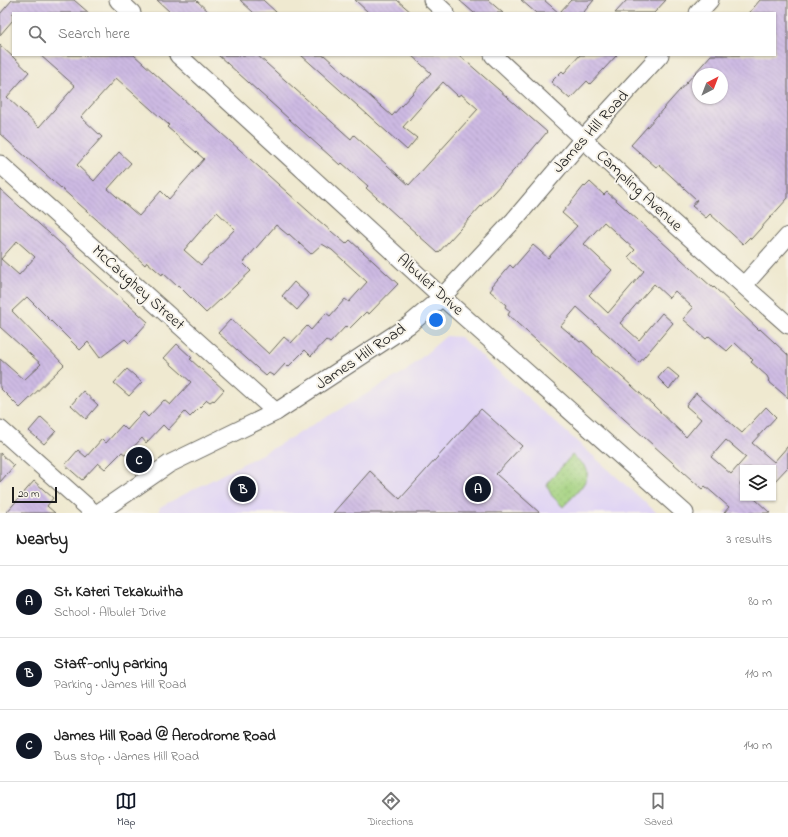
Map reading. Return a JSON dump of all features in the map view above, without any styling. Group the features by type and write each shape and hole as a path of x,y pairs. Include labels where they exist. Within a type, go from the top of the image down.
{"street":[{"path":"118,0 131,12"},
{"path":"432,0 445,12"},
{"path":"699,12 710,0"},
{"name":"Albulet Drive","path":"179,56 442,297 685,513"},
{"name":"Campling Avenue","path":"493,56 670,220 788,325"},
{"name":"James Hill Road","path":"98,513 169,464 276,412 409,325 442,297 514,220 583,139 659,56"},
{"name":"McCaughey Street","path":"0,164 276,412"},
{"path":"744,286 788,236"},
{"path":"0,429 94,513"}],"shaded area":[{"path":"446,336 460,337 657,513 158,513 160,507 273,448 406,371"}],"green space":[{"path":"572,455 586,468 587,473 584,483 580,489 563,507 552,496 547,486 549,481"}],"building":[{"path":"12,0 74,0 88,12 12,12 12,21 0,35 0,14"},
{"path":"157,0 196,0 209,12 170,12"},
{"path":"240,0 263,0 276,12 253,12"},
{"path":"355,0 397,0 411,12 368,12"},
{"path":"459,0 488,0 502,12 473,12"},
{"path":"521,0 544,0 558,12 535,12"},
{"path":"571,0 594,0 584,12 560,12"},
{"path":"627,0 666,0 655,12 616,12"},
{"path":"760,0 788,0 788,198 751,239 750,237 743,244 710,214 706,218 692,206 697,200 659,165 656,167 631,145 692,76 692,104 728,104 728,68 699,68 710,56 776,56 776,12 750,12"},
{"path":"0,45 29,72 7,97 39,127 75,86 41,56 135,56 317,219 346,244 350,240 398,284 369,314 366,312 349,329 346,326 330,343 326,340 311,356 305,350 288,367 285,364 274,376 269,373 266,376 218,333 231,319 269,354 284,337 291,343 307,326 311,330 326,313 330,316 345,299 349,302 367,282 332,250 322,244 311,254 289,234 288,235 276,225 243,263 251,271 206,313 178,285 177,286 163,273 162,275 147,262 145,265 105,227 0,134","holes":["116,78 169,125 167,127 204,159 169,199 161,191 139,216 108,189 131,163 119,152 94,181 77,165 102,137 81,117","217,212 235,229 201,265 184,250"]},
{"path":"219,56 258,56 351,139 354,135 409,185 478,109 461,94 458,96 443,82 403,127 417,138 407,150 302,56 325,56 392,116 431,73 412,56 460,56 547,132 438,253 366,188 368,186 342,163 340,165"},
{"path":"579,56 616,56 590,84 587,81 570,99 551,82 562,71 564,73"},
{"path":"590,182 604,195 607,192 788,355 788,398 768,381 767,376 751,362 753,360 735,343 727,351 709,336 706,339 683,319 693,308 675,291 669,298 654,284 620,323 639,340 662,313 673,323 639,363 577,307 561,326 580,342 582,341 593,351 592,352 652,404 686,437 701,419 686,406 696,393 742,433 766,407 776,417 752,443 774,462 788,446 788,467 776,480 776,465 740,465 740,501 757,501 770,513 724,513 729,507 705,486 702,489 508,315 510,311 505,307 506,305 490,291 493,287 492,286 510,265 513,268 533,245 548,258 577,226 562,213 584,186 585,187","holes":["604,222 635,250 628,257 644,271 608,313 589,295 612,270 584,244","726,440 746,457 731,474 711,457"]},
{"path":"0,189 148,322 129,343 125,339 100,358 88,342 80,350 27,297 12,311 64,365 20,408 0,388 0,359 24,380 41,364 0,327","holes":["17,241 35,257 19,275 1,259"]},
{"path":"294,282 309,296 297,310 282,296"},
{"path":"177,344 192,358 190,359 224,390 214,401 213,400 210,402 207,400 190,417 185,412 168,430 163,425 146,443 142,438 126,455 122,452 105,469 98,463 82,480 65,465 78,450 86,457 102,439 106,443 122,425 127,430 143,412 148,417 164,400 170,405 191,382 164,358"},
{"path":"667,367 679,377 669,389 658,378"},
{"path":"127,369 142,382 129,396 114,383"},
{"path":"83,391 98,405 86,419 71,405"},
{"path":"481,409 522,446 496,474 540,513 333,513 370,471 400,499"},
{"path":"41,417 56,431 44,444 29,431"},
{"path":"0,453 14,466 0,482"},
{"path":"34,481 53,498 47,506 55,513 6,513"}],"place":[{"name":"James Hill Road @ Aerodrome Road","path":"139,460"},
{"name":"Staff-only parking","path":"243,489"},
{"name":"St. Kateri Tekakwitha","path":"478,489"}]}
